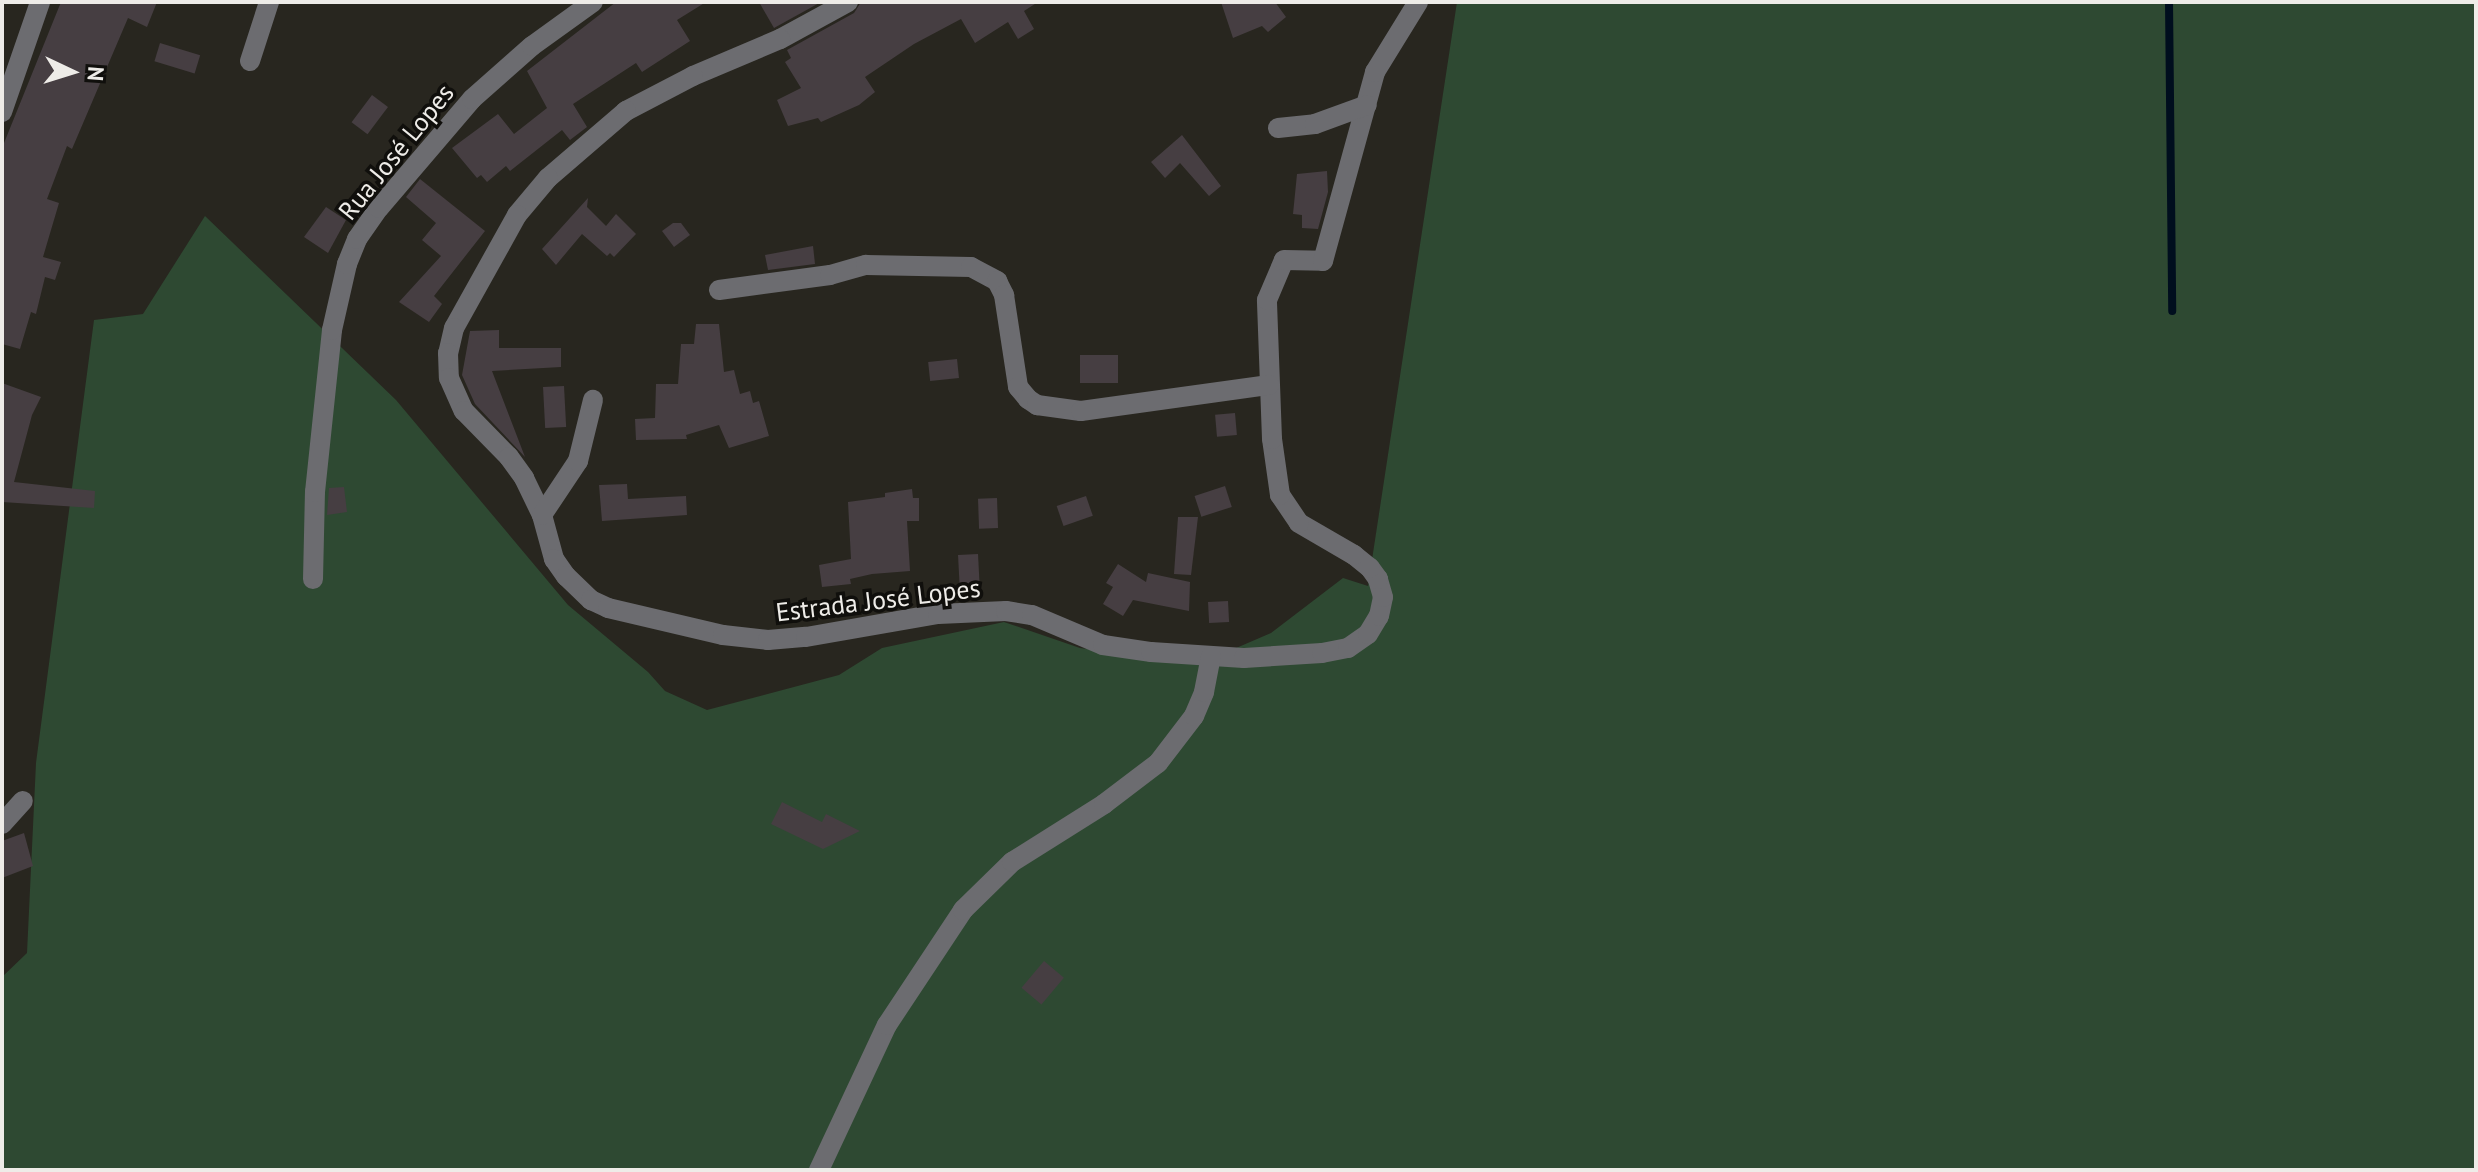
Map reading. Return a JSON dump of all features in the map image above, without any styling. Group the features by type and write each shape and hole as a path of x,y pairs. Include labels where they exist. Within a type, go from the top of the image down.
{"street":[{"path":"2,112 40,2"},
{"path":"250,61 269,2"},
{"name":"Rua José Lopes","path":"313,579 315,492 332,330 347,264 357,239 379,208 472,99 532,46 593,2"},
{"name":"Estrada José Lopes","path":"848,2 780,39 681,82 626,111 548,178 505,235 454,328 448,353 449,378 464,411 509,457 524,478 542,515 554,559 575,588 608,608 672,625 743,638 788,640 938,614 1006,611 1032,615 1103,645 1211,657 1297,655 1348,648 1368,634 1379,616 1383,597 1378,579 1370,568 1354,555 1299,523 1288,510 1275,470 1267,300 1284,260 1323,261 1367,105"},
{"path":"1278,128 1315,124 1367,105 1375,72 1418,2"},
{"path":"719,290 830,275 866,265 971,267 997,281 1004,295 1018,387 1037,405 1081,411 1269,385"},
{"path":"542,515 578,461 593,400"},
{"path":"819,1170 887,1025 963,910 1012,862 1104,804 1158,763 1194,716 1204,692 1211,657"},
{"path":"2,824 23,801"}],"green space":[{"path":"1457,2 2476,2 2476,1170 2,1170 2,977 27,953 36,763 94,320 143,314 205,216 396,400 568,605 648,672 665,691 707,710 839,675 882,648 1004,622 1080,648 1199,664 1271,633 1343,578 1368,586"}],"building":[{"path":"61,2 157,2 147,27 128,18 72,149 67,146 47,199 59,203 43,257 61,262 55,280 45,277 36,314 31,312 20,349 2,344 2,148"},
{"path":"616,2 706,2 677,20 690,41 642,72 636,63 573,104 587,127 570,140 562,130 510,171 506,166 487,182 481,175 477,178 452,148 498,114 514,134 547,108 527,71"},
{"path":"759,2 821,2 774,28"},
{"path":"861,2 1038,2 1024,11 1034,29 1018,39 1008,22 975,43 961,19 914,44 865,77 875,92 859,105 821,122 818,118 788,126 777,100 801,88 785,62 791,58 787,50 854,13"},
{"path":"1221,2 1275,2 1286,17 1268,32 1262,26 1233,38"},
{"path":"160,43 200,55 195,73 154,61"},
{"path":"372,95 388,107 368,134 352,122"},
{"path":"1182,135 1221,186 1209,196 1180,163 1165,178 1151,162"},
{"path":"1327,171 1328,192 1318,229 1302,228 1302,215 1293,214 1297,174"},
{"path":"420,179 485,231 434,296 442,304 429,322 399,302 441,256 422,240 436,223 406,197"},
{"path":"588,198 587,207 606,226 616,214 636,234 614,257 610,253 607,256 582,234 556,265 542,249"},
{"path":"326,207 346,220 328,253 304,237"},
{"path":"673,223 681,223 690,235 674,247 662,231"},
{"path":"813,246 815,264 768,270 765,255"},
{"path":"696,324 719,324 724,372 734,370 740,394 750,391 753,403 759,401 769,436 729,448 719,425 686,435 687,439 636,440 635,419 655,418 656,384 678,384 681,344 694,344"},
{"path":"499,330 499,348 561,348 561,367 492,371 525,457 475,404 462,375 470,331"},
{"path":"1080,355 1118,355 1118,383 1080,383"},
{"path":"957,359 959,378 930,381 928,362"},
{"path":"2,383 41,397 32,415 14,482 95,491 94,508 2,502"},
{"path":"564,386 566,427 545,428 543,387"},
{"path":"1235,413 1237,435 1217,437 1215,415"},
{"path":"627,484 628,499 686,496 687,515 602,521 599,485"},
{"path":"1225,486 1232,507 1201,517 1195,496"},
{"path":"344,487 347,512 327,515 329,488"},
{"path":"912,489 913,498 919,498 919,521 907,521 910,571 872,574 850,579 851,584 822,587 819,565 851,559 848,502 885,497 885,493"},
{"path":"1086,496 1093,516 1064,526 1057,506"},
{"path":"997,498 998,528 979,529 978,499"},
{"path":"1178,517 1198,517 1191,575 1174,574"},
{"path":"978,554 980,592 960,593 958,555"},
{"path":"1118,564 1146,582 1148,573 1190,582 1189,611 1133,600 1123,616 1103,604 1113,587 1106,583"},
{"path":"1228,601 1229,622 1209,623 1208,602"},
{"path":"782,802 822,822 826,814 860,831 823,849 771,824"},
{"path":"24,833 33,866 2,878 2,841"},
{"path":"1044,961 1064,978 1041,1005 1022,988"}],"waterway":[{"path":"2169,2 2172,311"}]}
